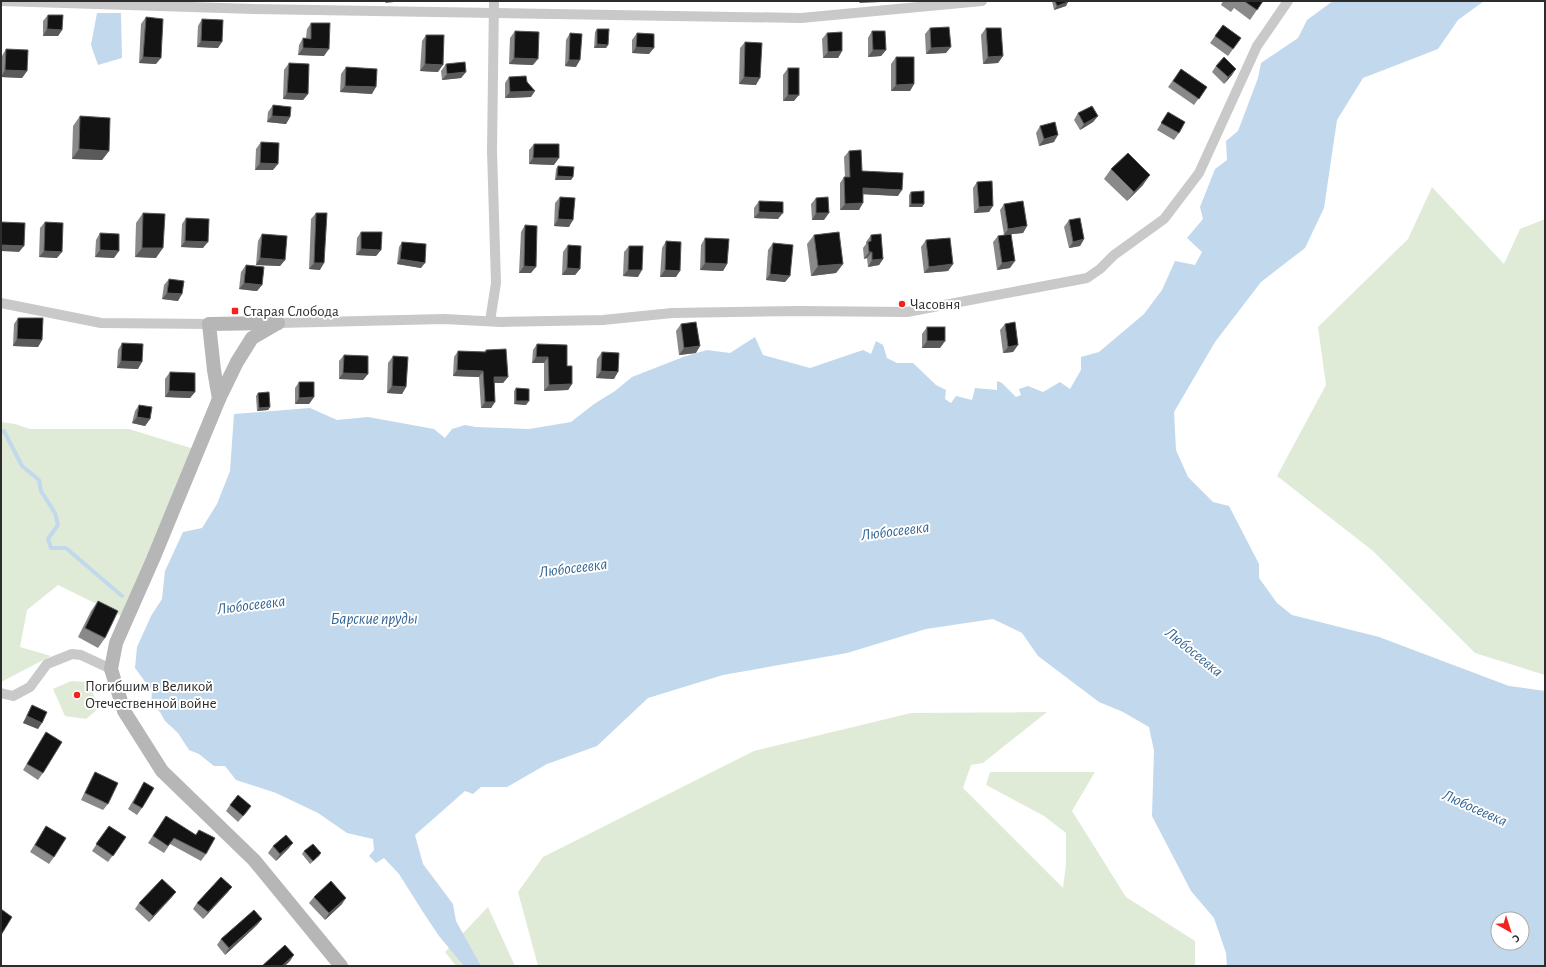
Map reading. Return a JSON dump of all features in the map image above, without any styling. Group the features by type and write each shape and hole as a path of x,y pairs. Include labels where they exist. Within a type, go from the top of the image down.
{"street":[{"path":"1,1 239,5 493,14 801,18 982,1"},
{"path":"490,321 496,283 492,150 494,1"},
{"path":"1,303 101,323 209,324 444,319 490,321 603,320 679,313 907,312 1087,278 1164,219 1199,173 1257,46 1288,1"},
{"path":"243,323 252,338"},
{"path":"278,323 252,338 237,362 218,399 153,559 116,643 111,669 124,711 162,771 254,860 341,966"},
{"path":"209,324 218,399"},
{"path":"1,693 13,696 30,687 47,664 72,654 81,655 111,669"}],"green space":[{"path":"1432,187 1504,264 1520,229 1545,219 1545,675 1475,653 1373,551 1277,476 1326,385 1318,327 1408,239"},
{"path":"1,422 15,424 30,429 129,429 194,449 171,498 121,616 58,585 27,610 20,647 51,656 1,682"},
{"path":"71,681 87,682 100,707 86,719 65,716 53,689"},
{"path":"1047,712 983,763 971,765 963,788 1063,888 1066,864 1066,833 1044,816 986,785 990,772 1095,772 1072,811 1126,897 1195,941 1195,966 538,966 518,892 543,857 754,751 911,713"},
{"path":"488,907 515,966 456,966 445,952"}],"water":[{"name":"Барские пруды","path":"1333,1 1484,1 1458,20 1438,49 1363,78 1337,120 1324,208 1305,248 1261,282 1215,342 1174,412 1176,450 1188,477 1213,502 1229,506 1259,564 1259,578 1277,603 1292,615 1379,637 1509,686 1545,691 1545,966 1227,966 1226,953 1214,918 1191,891 1152,816 1154,751 1149,727 1123,712 1099,702 1038,656 1022,633 993,619 926,629 847,653 723,675 648,698 597,746 547,764 507,787 481,787 473,794 465,791 415,835 423,864 453,904 456,921 481,966 464,966 439,936 399,874 384,858 376,863 369,856 374,850 373,839 347,833 318,813 276,793 236,780 225,766 214,766 199,754 189,750 178,733 165,721 160,712 151,704 152,691 135,668 137,647 151,616 162,599 165,571 183,532 202,528 217,504 230,471 234,414 310,408 337,420 368,417 434,429 445,438 452,429 465,425 476,427 529,429 571,422 632,377 683,357 707,350 730,353 755,337 763,355 810,368 863,350 871,354 876,341 883,345 887,358 897,363 913,363 936,385 946,390 945,399 951,403 956,396 972,400 975,388 997,390 997,381 1002,383 1016,397 1021,395 1019,389 1028,386 1043,392 1060,382 1070,389 1081,370 1081,357 1099,352 1144,314 1162,290 1175,261 1195,265 1202,252 1187,238 1203,219 1200,207 1215,169 1227,160 1226,141 1238,131 1258,78 1261,63 1298,38 1307,20"},
{"path":"97,13 121,13 122,58 98,65 91,45"}],"building":[{"path":"1055,1 1068,1 1068,2 1057,6"},
{"path":"1244,1 1263,1 1257,10"},
{"path":"48,15 63,15 62,30 47,29"},
{"path":"146,17 163,19 161,58 143,57"},
{"path":"202,19 223,20 222,42 201,41"},
{"path":"311,23 330,23 329,49 303,48 303,38 311,39"},
{"path":"1223,25 1241,38 1233,49 1215,36"},
{"path":"949,27 951,47 931,48 930,28"},
{"path":"986,28 1001,28 1003,56 988,57"},
{"path":"597,29 609,29 608,45 597,44"},
{"path":"515,31 539,32 538,59 514,58"},
{"path":"872,31 885,31 886,50 873,50"},
{"path":"842,32 842,51 828,52 827,33"},
{"path":"570,33 582,34 580,60 569,60"},
{"path":"637,33 654,34 654,48 636,47"},
{"path":"426,35 444,35 443,65 425,64"},
{"path":"745,42 762,43 760,78 744,77"},
{"path":"6,49 28,50 27,71 5,70"},
{"path":"896,57 914,57 914,84 896,85"},
{"path":"1224,57 1236,69 1228,77 1216,66"},
{"path":"465,62 466,72 447,74 446,64"},
{"path":"289,63 309,64 308,94 287,93"},
{"path":"346,67 377,69 376,87 345,86"},
{"path":"788,68 799,68 799,95 788,95"},
{"path":"1181,69 1207,87 1199,99 1173,81"},
{"path":"526,76 527,82 535,91 510,92 509,77"},
{"path":"273,105 291,107 290,117 272,116"},
{"path":"1092,106 1098,116 1084,124 1078,113"},
{"path":"1168,112 1185,122 1179,133 1161,123"},
{"path":"80,116 110,118 109,151 79,149"},
{"path":"1055,122 1058,135 1044,139 1040,126"},
{"path":"261,142 279,143 278,164 260,163"},
{"path":"534,144 559,144 559,158 533,158"},
{"path":"861,150 862,171 903,173 902,190 863,188 863,203 845,204 844,177 850,177 849,151"},
{"path":"1128,153 1150,175 1134,192 1111,169"},
{"path":"558,166 574,167 573,177 557,176"},
{"path":"992,181 993,206 979,207 977,182"},
{"path":"924,191 924,204 911,204 911,192"},
{"path":"560,197 575,198 573,220 558,219"},
{"path":"828,197 829,213 816,213 816,198"},
{"path":"759,201 783,202 783,213 759,212"},
{"path":"1023,201 1027,226 1008,229 1004,204"},
{"path":"143,213 165,214 163,248 142,248"},
{"path":"316,213 327,213 324,263 314,263"},
{"path":"186,218 209,219 208,242 185,241"},
{"path":"1080,218 1084,239 1073,242 1069,220"},
{"path":"1,222 25,223 24,246 1,245"},
{"path":"45,222 63,223 62,252 44,251"},
{"path":"525,225 537,226 536,267 524,266"},
{"path":"361,232 382,232 381,250 361,249"},
{"path":"839,232 843,264 818,266 814,235"},
{"path":"100,233 119,234 119,251 100,250"},
{"path":"262,234 287,236 285,260 260,258"},
{"path":"881,234 883,259 872,260 872,252 869,252 868,242 871,241 871,235"},
{"path":"1011,234 1015,261 1002,263 998,236"},
{"path":"705,238 729,239 727,264 705,263"},
{"path":"950,238 953,264 929,267 926,240"},
{"path":"666,241 681,242 680,271 665,270"},
{"path":"402,242 426,244 425,263 400,259"},
{"path":"773,243 793,245 790,276 770,274"},
{"path":"568,245 581,246 580,269 567,268"},
{"path":"629,246 643,246 642,270 628,270"},
{"path":"246,265 264,267 262,285 244,283"},
{"path":"169,279 184,281 182,294 167,293"},
{"path":"18,318 43,318 42,340 17,339"},
{"path":"696,322 700,346 684,348 681,324"},
{"path":"1015,322 1018,345 1008,347 1005,324"},
{"path":"927,327 945,327 945,341 927,341"},
{"path":"122,343 143,344 142,362 121,361"},
{"path":"537,344 567,345 567,366 572,366 572,384 549,385 548,357 536,357"},
{"path":"506,349 508,377 494,377 495,402 485,402 483,371 457,370 458,351 486,352 486,350"},
{"path":"602,352 619,353 618,372 601,371"},
{"path":"344,355 368,356 368,374 343,373"},
{"path":"393,356 408,357 406,387 392,386"},
{"path":"170,372 195,373 195,392 169,391"},
{"path":"299,382 314,382 314,397 299,398"},
{"path":"516,388 529,389 529,401 516,401"},
{"path":"269,392 270,407 259,408 258,393"},
{"path":"139,405 152,407 150,419 137,417"},
{"path":"98,601 118,611 105,638 85,628"},
{"path":"32,705 47,712 42,723 27,716"},
{"path":"46,732 62,742 43,773 27,764"},
{"path":"95,772 118,783 108,804 85,793"},
{"path":"144,782 154,788 142,808 133,803"},
{"path":"238,795 251,806 243,816 230,805"},
{"path":"166,816 196,835 199,830 215,838 206,854 174,838 168,846 153,836"},
{"path":"46,826 66,838 54,857 35,845"},
{"path":"109,826 126,837 113,856 96,844"},
{"path":"286,835 293,843 280,854 273,846"},
{"path":"313,844 321,853 313,861 304,851"},
{"path":"221,877 232,887 208,912 197,903"},
{"path":"162,879 176,892 153,916 139,903"},
{"path":"331,881 346,898 329,913 314,897"},
{"path":"1,909 12,917 1,935"},
{"path":"254,910 262,919 229,948 221,939"},
{"path":"285,945 294,955 282,966 262,966"}],"waterway":[{"name":"Любосеевка","path":"1,432 4,431 22,466 39,480 41,491 55,513 58,525 48,539 51,548 66,548 122,596"}],"place":[{"name":"Часовня","path":"902,304"},
{"name":"Старая Слобода","path":"235,311"},
{"name":"Погибшим в Великой Отечественной войне","path":"77,695"}]}
